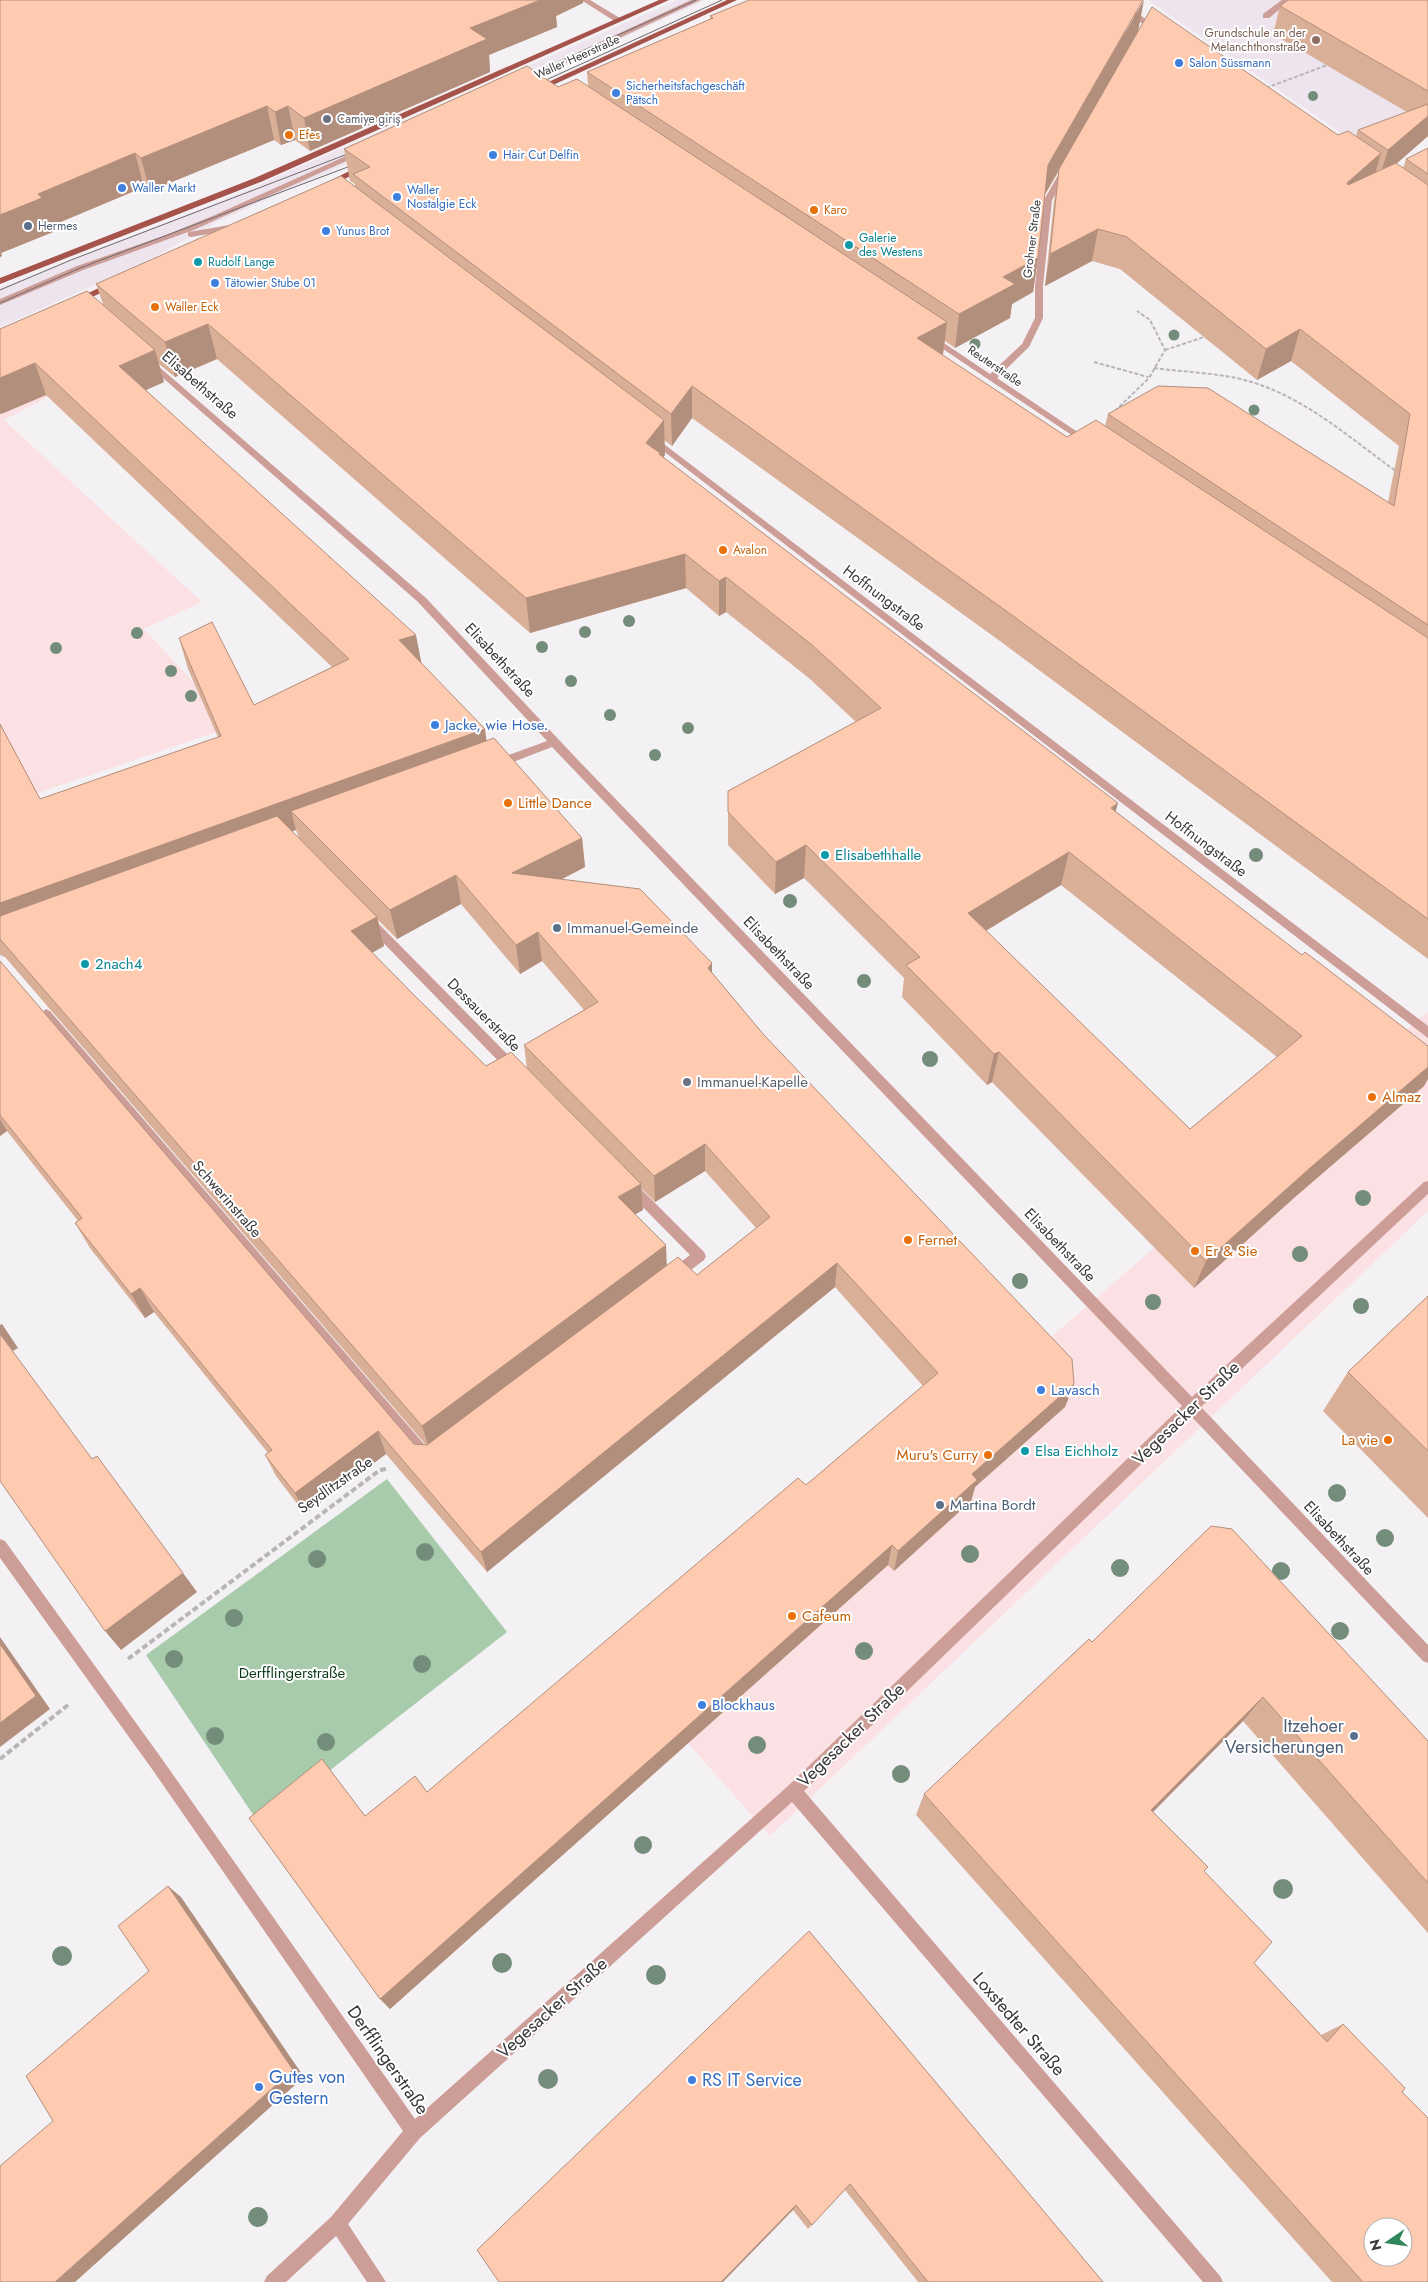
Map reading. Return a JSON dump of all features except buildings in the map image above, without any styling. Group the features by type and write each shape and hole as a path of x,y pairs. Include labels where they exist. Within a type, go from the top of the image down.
{"main road":[{"name":"Waller Heerstraße","path":"0,281 260,178 664,0"},
{"name":"Waller Heerstraße","path":"529,92 551,87 733,0"},
{"path":"326,189 376,162"},
{"path":"208,240 238,226"},
{"path":"74,302 122,280"}],"street":[{"path":"585,0 619,20"},
{"path":"512,84 697,0"},
{"path":"1114,0 1163,34"},
{"path":"1266,16 1287,0"},
{"path":"1144,32 1155,29"},
{"path":"0,302 80,268 218,218 370,149"},
{"name":"Grohner Straße","path":"992,378 1026,345 1039,318 1039,286 1048,200 1067,167"},
{"path":"169,237 238,226"},
{"path":"74,302 90,310"},
{"name":"Reuterstraße","path":"926,335 1089,444"},
{"name":"Elisabethstraße","path":"142,355 422,600 554,742 1192,1406 1428,1656"},
{"name":"Hoffnungstraße","path":"645,433 1428,1033"},
{"path":"481,769 554,742"},
{"name":"Dessauerstraße","path":"358,910 525,1080"},
{"name":"Schwerinstraße","path":"38,1006 432,1457"},
{"path":"623,1178 700,1256 660,1286"},
{"name":"Vegesacker Straße","path":"273,2282 337,2223 414,2132 793,1791 1192,1406 1428,1186"},
{"name":"Derfflingerstraße","path":"0,1546 414,2132"},
{"name":"Loxstedter Straße","path":"793,1791 1214,2282"},
{"path":"337,2223 377,2282"}],"path":[{"path":"1264,89 1330,64"},
{"path":"1137,311 1150,320 1165,350"},
{"path":"1089,444 1149,378 1165,350 1204,337"},
{"path":"1094,362 1149,378"},
{"path":"1154,368 1247,380 1278,391 1304,405 1405,477"},
{"name":"Seydlitzstraße","path":"0,1760 97,1682 380,1470 432,1457"}],"shaded area":[{"path":"677,0 704,0 501,95 221,220 145,262 0,327 0,288 238,194"},
{"name":"Grundschule an der Melanchthonstraße","path":"1148,0 1428,0 1428,129 1367,151"},
{"path":"0,353 122,358 4,420 202,602 144,629 234,726 0,806"},
{"path":"1428,1011 1428,1211 770,1836 642,1691"}],"green space":[{"name":"Derfflingerstraße","path":"387,1479 507,1632 260,1825 146,1655"}],"tram line":[{"path":"523,78 696,0"},
{"path":"535,85 722,0"},
{"path":"0,290 71,260 358,150"},
{"path":"0,303 80,268 361,162"}],"place":[{"name":"Grundschule an der Melanchthonstraße","path":"1316,40"},
{"name":"Salon Süssmann","path":"1179,63"},
{"name":"Sicherheitsfachgeschäft Pätsch","path":"616,93"},
{"name":"Camiye giriş","path":"327,119"},
{"name":"Efes","path":"289,135"},
{"name":"Hair Cut Delfin","path":"493,155"},
{"name":"Waller Markt","path":"122,188"},
{"name":"Waller Nostalgie Eck","path":"397,197"},
{"name":"Karo","path":"814,210"},
{"name":"Hermes","path":"28,226"},
{"name":"Yunus Brot","path":"326,231"},
{"name":"Galerie des Westens","path":"849,245"},
{"name":"Rudolf Lange","path":"198,262"},
{"name":"Tätowier Stube 01","path":"215,283"},
{"name":"Waller Eck","path":"155,307"},
{"name":"Avalon","path":"723,550"},
{"name":"Jacke, wie Hose.","path":"435,725"},
{"name":"Little Dance","path":"508,803"},
{"name":"Elisabethhalle","path":"825,855"},
{"name":"Immanuel-Gemeinde","path":"557,928"},
{"name":"2nach4","path":"85,964"},
{"name":"Immanuel-Kapelle","path":"687,1082"},
{"name":"Almaz","path":"1372,1097"},
{"name":"Fernet","path":"908,1240"},
{"name":"Er & Sie","path":"1195,1251"},
{"name":"Lavasch","path":"1041,1390"},
{"name":"La vie","path":"1388,1440"},
{"name":"Elsa Eichholz","path":"1025,1451"},
{"name":"Muru's Curry","path":"988,1455"},
{"name":"Martina Bordt","path":"940,1505"},
{"name":"Cafeum","path":"792,1616"},
{"name":"Blockhaus","path":"702,1705"},
{"name":"Itzehoer Versicherungen","path":"1354,1736"},
{"name":"RS IT Service","path":"692,2080"},
{"name":"Gutes von Gestern","path":"259,2087"}]}
